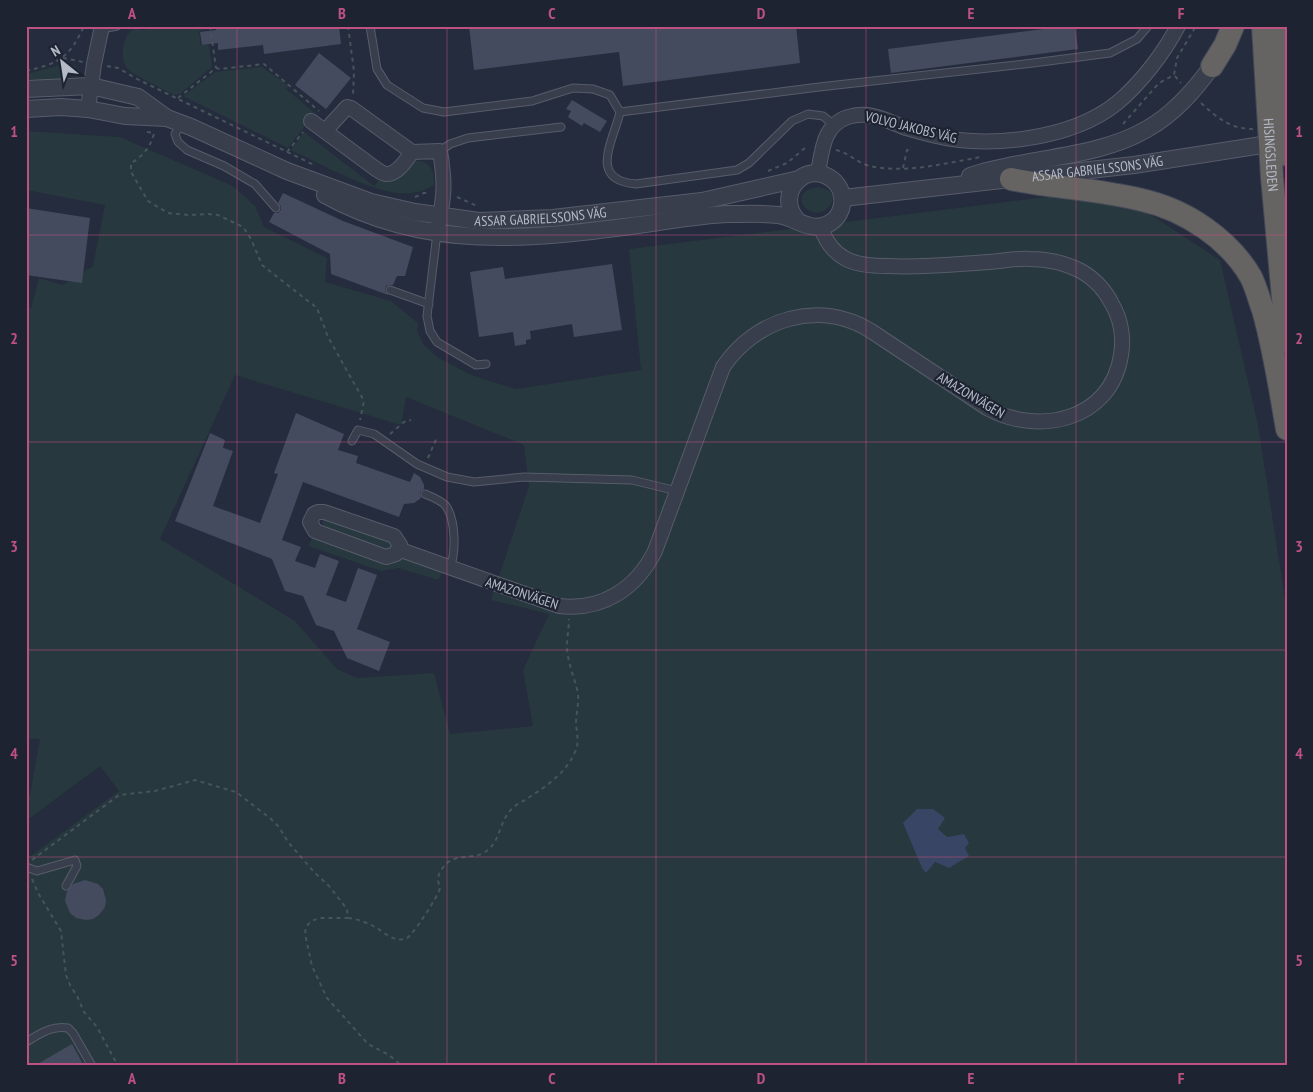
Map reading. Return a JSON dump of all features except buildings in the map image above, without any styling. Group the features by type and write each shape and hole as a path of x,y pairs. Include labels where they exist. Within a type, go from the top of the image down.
{"highway":[{"path":"1212,66 1225,45 1233,26"},
{"name":"HISINGSLEDEN","path":"1263,26 1272,177 1287,342"},
{"name":"HISINGSLEDEN","path":"1279,26 1286,112 1287,155"},
{"path":"1011,179 1125,196 1160,205 1201,225 1227,245 1251,278 1260,300 1270,332 1287,429"}],"street":[{"name":"VOLVO JAKOBS VÄG","path":"834,125 848,117 868,114 933,135 963,140 994,141 1028,138 1061,131 1099,114 1117,103 1144,76 1178,26"},
{"path":"88,109 94,64 102,28"},
{"name":"ASSAR GABRIELSSONS VÄG","path":"932,188 982,172 1100,148 1146,130 1184,101 1212,66"},
{"name":"ASSAR GABRIELSSONS VÄG","path":"26,89 91,86 138,97 174,121 287,171 371,202 440,216 478,220 553,218 702,201 799,180"},
{"name":"ASSAR GABRIELSSONS VÄG","path":"26,109 60,107 88,109 125,116 174,121"},
{"path":"325,131 341,112 351,108 412,152 440,151 445,181 437,233"},
{"path":"311,121 385,174 390,174 398,169 412,152"},
{"path":"818,173 822,149 828,132 834,125"},
{"name":"ASSAR GABRIELSSONS VÄG","path":"842,198 1159,162 1261,137"},
{"name":"ASSAR GABRIELSSONS VÄG","path":"287,171 310,187 334,200 367,214 408,228 477,238 528,238 566,235 727,214 777,215 798,220"},
{"path":"818,173 828,176 835,182 840,189 842,204 833,221 821,227 811,227 798,220 791,211 789,200 792,188 799,180 806,175 818,173"},
{"name":"AMAZONVÄGEN","path":"398,549 548,604 571,607 606,600 637,579 655,551 717,381 726,362 751,336 771,324 790,318 821,315 853,321 876,334 987,408 1006,417 1022,421 1055,422 1079,413 1101,397 1115,375 1119,365 1122,344 1118,317 1109,297 1103,289 1083,272 1058,262 1028,259 910,268 874,266 848,260 839,255 829,244 821,227"},
{"path":"324,512 394,536 400,545 398,549 396,554 386,557 315,531 310,522 314,514 324,512"}],"lane":[{"path":"102,28 117,26"},
{"path":"370,26 377,69 387,84 423,108 444,112 532,101 573,88 593,89 610,95 620,112 617,126 608,148 606,163 609,173 626,183 636,184 737,170 749,163 792,121 808,114 823,116 834,125"},
{"path":"620,112 819,86 1110,53 1138,39 1148,26"},
{"path":"174,121 178,142 187,150 224,166 255,184 276,208"},
{"path":"440,151 450,144 468,138 561,127"},
{"path":"437,233 428,327 437,342 476,365 486,364"},
{"path":"390,290 429,304"},
{"path":"352,441 358,430 374,434 417,464 446,477 474,482 524,477 624,479 678,491"},
{"path":"425,494 446,505 451,519 454,550 450,568"},
{"path":"28,868 37,871 75,860 77,866 66,886"},
{"path":"26,1042 50,1029 56,1027 68,1028 73,1033 92,1066"}],"path":[{"path":"26,71 56,63 63,58 75,43 84,26"},
{"path":"210,26 216,68"},
{"path":"348,26 355,80 351,108"},
{"path":"1122,125 1133,115 1159,83 1174,75 1177,58 1196,26"},
{"path":"63,58 118,68 316,166"},
{"path":"178,98 216,68 264,64 320,110 287,152"},
{"path":"1197,99 1211,113 1233,126 1261,137"},
{"path":"140,131 154,133 153,139 141,158 131,163 131,172 148,201 168,213 213,214 243,227 251,239 262,265 317,308 328,337 364,401 358,430"},
{"path":"768,171 786,163 805,148 844,152 868,165 885,168 903,168 984,157"},
{"path":"903,168 906,150 912,148"},
{"path":"410,198 424,193 444,195 458,197 481,208"},
{"path":"385,441 394,429 404,422 411,420"},
{"path":"426,462 437,437"},
{"path":"402,1066 389,1055 368,1044 327,998 312,966 305,934 306,927 311,921 320,918 348,918 357,919 376,928 388,937 399,940 408,938 416,931 435,901 440,888 438,879 441,870 447,863 455,858 476,856 485,852 494,844 510,809 550,784 564,770 576,751 578,738 576,724 578,695 567,647 571,607"},
{"path":"118,1066 97,1027 84,1012 70,985 66,975 61,931 38,892 28,868 32,860 119,795 154,791 195,780 236,792 279,827 288,842 329,886 347,909 348,918"}],"shaded area":[{"path":"179,26 206,26 207,30 199,31 201,45 209,45 212,67 180,94 175,95 130,71 124,62 123,50 127,36 135,28 138,27 139,30 142,30"},
{"path":"61,65 77,66 68,76 54,80 26,79 26,74"},
{"path":"262,67 289,86 286,89 315,113 288,148 183,96 215,72"},
{"path":"26,131 120,137 233,186 255,206 264,227 327,258 325,282 391,301 418,323 417,331 423,344 437,357 471,375 516,389 641,370 629,249 1111,189 1220,260 1258,425 1287,612 1287,1066 26,1066 26,856 28,858 119,791 100,766 26,821 26,798 30,795 40,739 26,738 26,308 31,308 39,278 63,285 93,266 105,205 26,190","holes":["235,375 401,425 406,397 524,445 529,486 491,600 549,614 523,670 533,726 450,734 434,673 357,678 337,669 295,621 160,539","933,809 937,830 968,856 949,868 935,862"]},
{"path":"304,132 374,186 381,178 384,182 391,182 414,161 424,162 430,167 434,175 434,185 418,192 399,193 384,190 351,179 291,150"},
{"path":"819,187 830,191 833,196 832,202 825,210 818,213 805,207 802,202 802,196 807,190"},
{"path":"323,520 391,543 392,547 388,549 325,527"},
{"path":"312,538 387,563 405,558 440,570 441,576 438,580 399,568 381,571 311,547 309,545"}],"water":[{"path":"917,809 933,809 945,818 938,829 947,837 964,834 969,843 965,848 969,856 949,868 935,862 926,873 922,868 903,823"}]}
